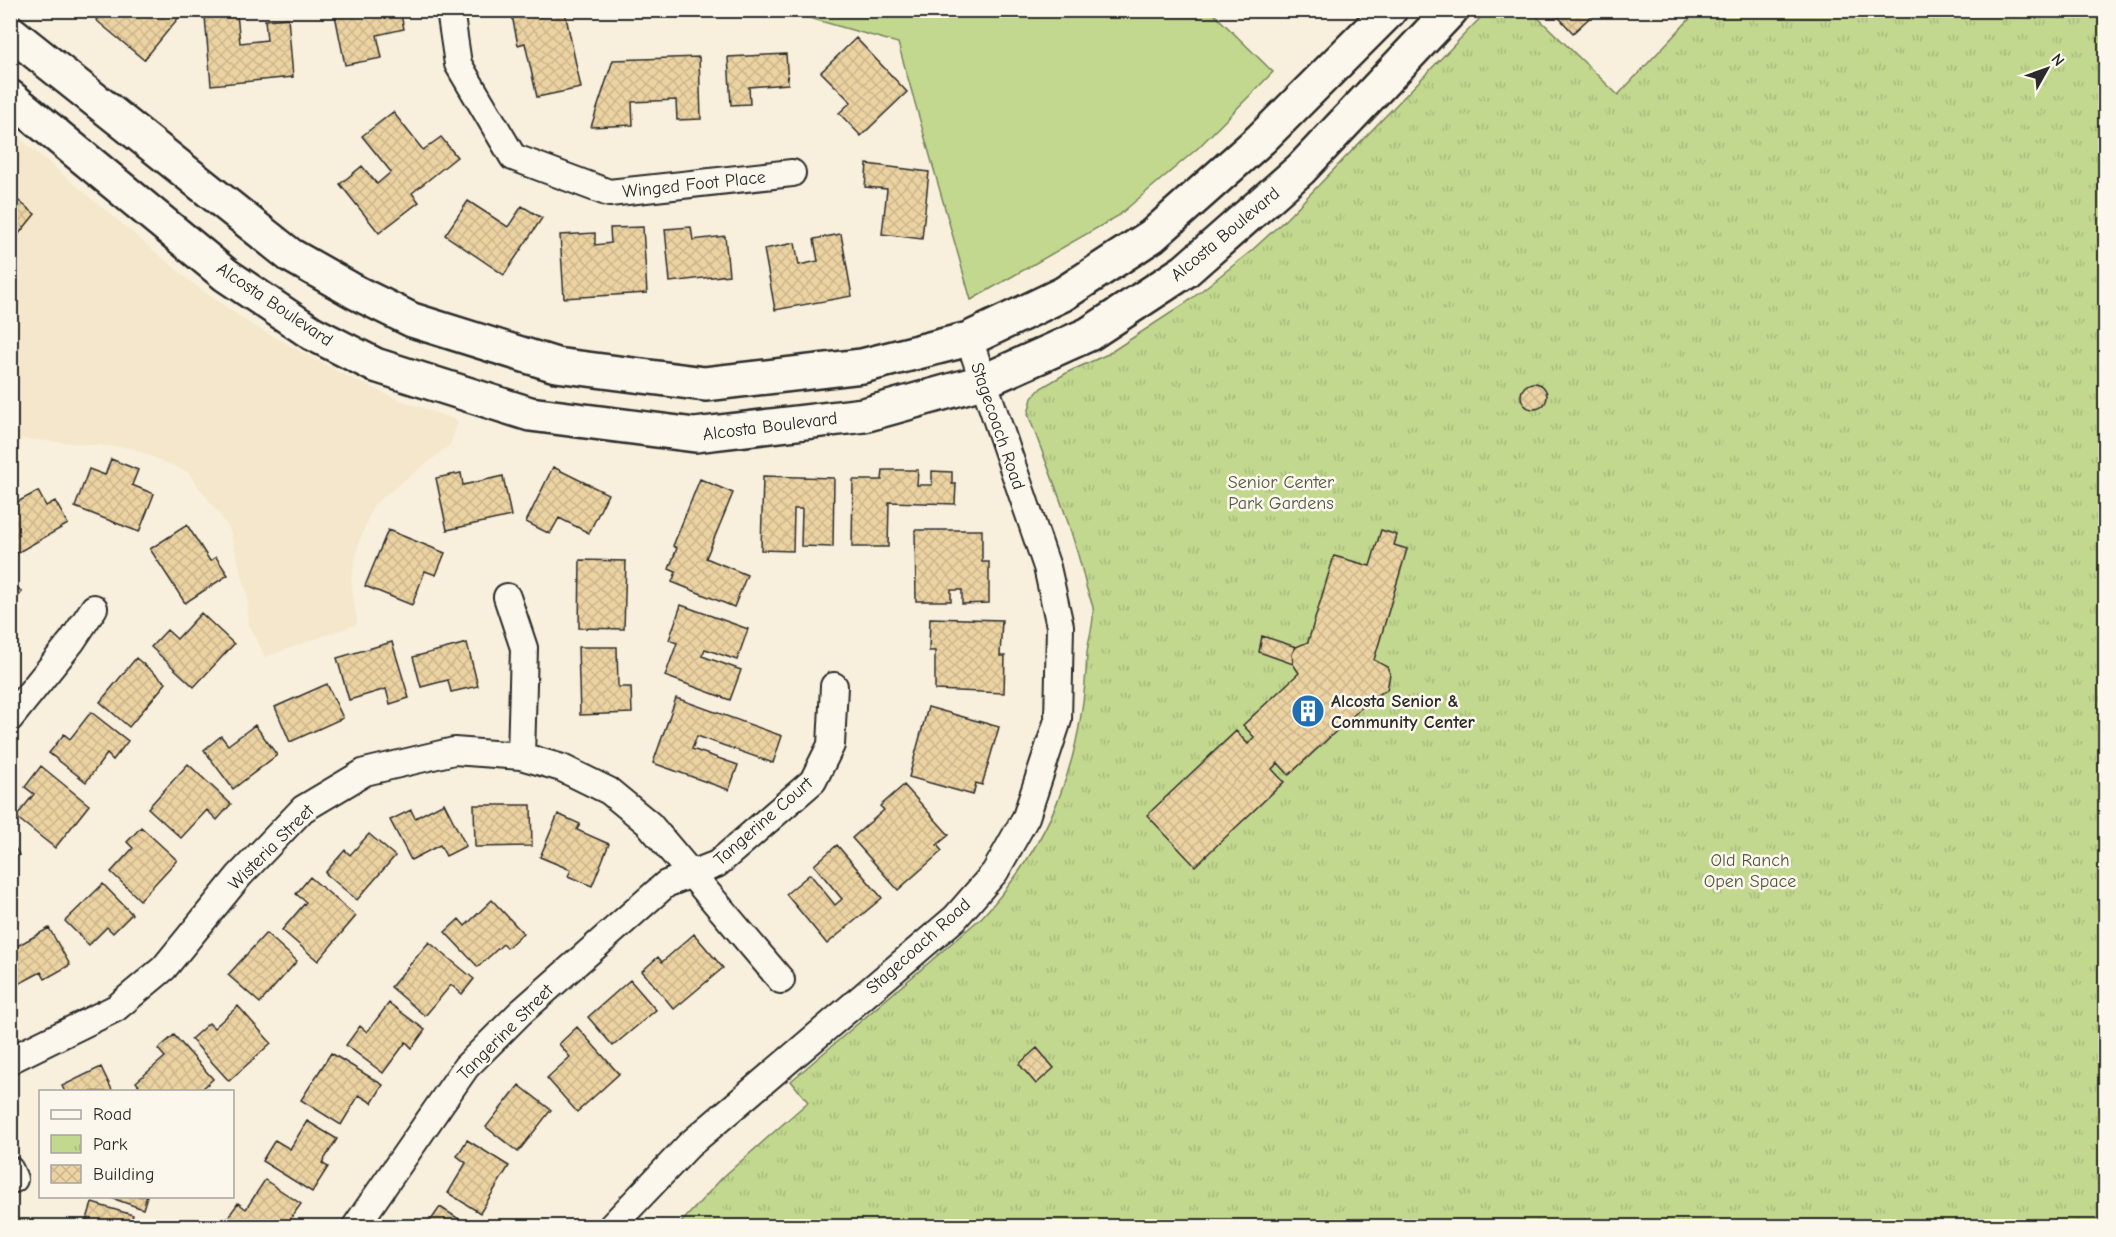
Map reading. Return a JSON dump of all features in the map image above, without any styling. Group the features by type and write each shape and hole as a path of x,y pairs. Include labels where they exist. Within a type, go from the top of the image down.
{"main road":[{"path":"10,32 290,255 357,293 412,320 556,365 705,384 861,366 969,339 1063,294 1152,236 1261,139 1390,10"},
{"name":"Alcosta Boulevard","path":"10,97 226,275 312,333 375,365 530,414 694,435 864,415 982,382 1089,334 1185,271 1301,169 1451,10"}],"street":[{"name":"Winged Foot Place","path":"450,10 458,64 513,157 609,193 792,173"},
{"name":"Stagecoach Road","path":"612,1227 640,1194 689,1145 955,918 995,872 1026,817 1058,720 1060,626 1047,567 969,339"},
{"path":"507,597 524,648 520,756"},
{"path":"10,718 94,608"},
{"name":"Tangerine Court","path":"691,875 717,864 813,781 831,745 834,686"},
{"name":"Wisteria Street","path":"10,1060 116,1008 164,968 239,876 303,809 365,772 454,751 520,756 562,768 609,791 649,824 781,980"},
{"name":"Tangerine Street","path":"356,1227 466,1067 520,1013 666,884 691,875"}],"shaded area":[{"path":"11,131 196,286 249,323 342,374 397,399 458,421 450,445 374,504 359,542 351,580 357,624 265,657 249,624 247,594 229,528 188,472 131,448 22,439 11,453"}],"green space":[{"path":"785,11 1211,11 1273,72 1198,148 1118,216 971,300 898,43"},
{"name":"Old Ranch Open Space","path":"1487,11 1531,11 1618,95 1697,11 2105,11 2105,1226 678,1226 723,1177 808,1102 791,1081 982,917 1007,888 1028,858 1046,827 1060,795 1079,727 1093,608 1067,521 1028,414 1032,398 1041,388 1070,371 1108,354 1186,303 1250,252 1286,219"}],"building":[{"path":"104,10 184,11 144,60 96,20"},
{"path":"334,10 400,10 404,29 377,35 382,58 345,65"},
{"path":"538,10 540,17 565,12 581,88 537,97 525,43 518,45 511,11"},
{"path":"1552,10 1598,10 1573,33"},
{"path":"237,14 240,43 267,40 265,20 288,18 293,77 211,85 205,17"},
{"path":"856,38 907,92 861,136 839,113 851,102 821,72"},
{"path":"786,54 788,84 749,87 750,104 731,105 728,57"},
{"path":"699,57 701,119 677,120 676,100 632,102 633,125 591,127 613,60"},
{"path":"393,112 423,150 441,137 457,157 412,193 419,202 379,233 340,184 362,166 377,184 391,172 362,136"},
{"path":"867,164 929,172 922,239 882,234 887,189 865,187"},
{"path":"10,194 35,214 10,245"},
{"path":"468,201 508,227 522,206 542,218 504,275 445,235"},
{"path":"643,227 647,293 564,298 560,235 595,233 595,245 611,243 610,228"},
{"path":"691,227 693,240 725,236 729,275 670,282 665,229"},
{"path":"841,234 852,296 775,310 764,249 795,243 799,265 818,261 814,239"},
{"path":"1534,383 1544,386 1547,396 1544,406 1534,409 1524,406 1521,396 1524,386"},
{"path":"111,459 138,470 132,485 154,494 139,532 75,507 89,469 105,475"},
{"path":"553,467 608,494 589,533 559,518 550,534 526,522"},
{"path":"883,470 918,470 917,485 932,485 932,471 952,472 952,484 956,484 955,504 889,502 888,547 852,547 853,480 882,480"},
{"path":"461,473 463,485 503,476 511,516 447,530 436,478"},
{"path":"763,476 834,478 833,547 801,546 802,509 794,509 793,551 761,550"},
{"path":"700,479 733,493 706,558 747,575 734,607 672,582 676,572 669,569 677,548 673,546"},
{"path":"38,491 46,506 55,501 68,524 10,557 10,506"},
{"path":"187,525 210,561 216,557 228,575 185,603 150,549"},
{"path":"388,530 445,553 436,575 425,571 412,605 365,586"},
{"path":"915,530 982,530 982,562 989,562 989,603 962,604 962,590 951,590 951,601 916,601"},
{"name":"Alcosta Senior & Community Center","path":"1381,530 1397,535 1394,545 1407,549 1374,660 1387,667 1390,674 1387,690 1373,697 1289,775 1278,763 1272,769 1284,782 1195,866 1147,815 1236,731 1248,744 1254,737 1243,725 1299,673 1293,664 1292,654 1296,647 1308,642 1334,556 1370,566"},
{"path":"580,560 626,561 624,629 579,628"},
{"path":"10,582 22,592 10,606"},
{"path":"681,605 748,629 737,660 705,649 702,656 741,670 730,700 665,676 677,643 669,640"},
{"path":"201,613 234,644 194,687 151,647 167,630 177,639"},
{"path":"930,618 1002,620 1000,656 1005,656 1004,693 935,690 935,651 929,651"},
{"path":"1262,636 1296,647 1292,654 1293,664 1259,652"},
{"path":"392,642 409,698 390,704 386,689 349,700 337,658"},
{"path":"467,643 478,686 451,692 448,680 421,687 413,657"},
{"path":"578,647 617,647 618,687 631,687 632,713 580,715"},
{"path":"136,658 166,683 129,727 100,702"},
{"path":"327,684 343,718 290,742 275,707"},
{"path":"676,698 782,736 773,763 697,736 692,749 738,765 729,790 653,763"},
{"path":"928,707 999,727 982,785 976,783 973,795 909,777"},
{"path":"91,712 128,741 113,760 107,754 86,782 49,753 64,734 70,739"},
{"path":"255,725 277,755 233,789 204,750 221,736 228,745"},
{"path":"188,764 231,804 217,820 207,810 181,838 148,808"},
{"path":"41,766 89,805 55,848 16,817 34,794 25,787"},
{"path":"904,785 949,835 937,845 942,851 898,890 852,838 884,810 880,806"},
{"path":"444,803 466,846 446,856 440,845 411,860 390,820 411,810 415,818"},
{"path":"474,805 531,805 532,846 475,847"},
{"path":"558,814 580,824 577,830 609,844 592,886 568,876 571,870 540,857"},
{"path":"141,827 177,860 140,900 111,872 133,848 127,842"},
{"path":"369,834 395,856 357,900 325,873 345,850 350,855"},
{"path":"10,839 19,855 10,860"},
{"path":"837,845 882,898 827,944 786,894 810,874 835,905 842,899 814,865"},
{"path":"310,877 356,916 318,961 282,930 306,902 296,894"},
{"path":"103,884 132,914 113,933 107,927 89,945 65,921"},
{"path":"492,900 523,933 507,948 503,944 478,967 445,932 459,919 465,926"},
{"path":"49,928 70,965 45,979 41,972 13,987 10,982 10,950"},
{"path":"266,933 297,961 260,1003 228,975"},
{"path":"694,934 723,968 674,1009 642,971 658,957 662,962"},
{"path":"429,942 474,979 462,994 451,985 425,1016 391,987"},
{"path":"630,980 656,1010 613,1046 588,1017"},
{"path":"389,1003 425,1030 412,1048 406,1042 383,1073 346,1045 360,1026 367,1032"},
{"path":"238,1006 271,1043 229,1081 191,1039 209,1023 214,1028"},
{"path":"577,1027 619,1074 577,1112 547,1078 570,1057 559,1044"},
{"path":"174,1035 213,1079 201,1090 142,1090 136,1082 165,1057 158,1049"},
{"path":"1037,1048 1054,1068 1036,1084 1019,1064"},
{"path":"331,1053 383,1085 372,1103 359,1095 341,1125 301,1100"},
{"path":"101,1067 112,1090 64,1090 62,1086"},
{"path":"519,1085 551,1110 518,1152 486,1127"},
{"path":"307,1121 337,1139 322,1163 328,1167 312,1192 262,1161 275,1140 290,1149"},
{"path":"467,1140 509,1166 480,1213 448,1193 466,1163 457,1156"},
{"path":"265,1180 301,1204 285,1226 229,1226 224,1223 238,1203 246,1209"},
{"path":"112,1198 146,1198 143,1209"},
{"path":"92,1203 133,1215 130,1226 85,1226"},
{"path":"440,1207 470,1226 427,1226"}],"place":[{"name":"Alcosta Senior & Community Center","path":"1308,711"}],"park label":[{"name":"Senior Center Park Gardens","path":"1281,492"}]}
